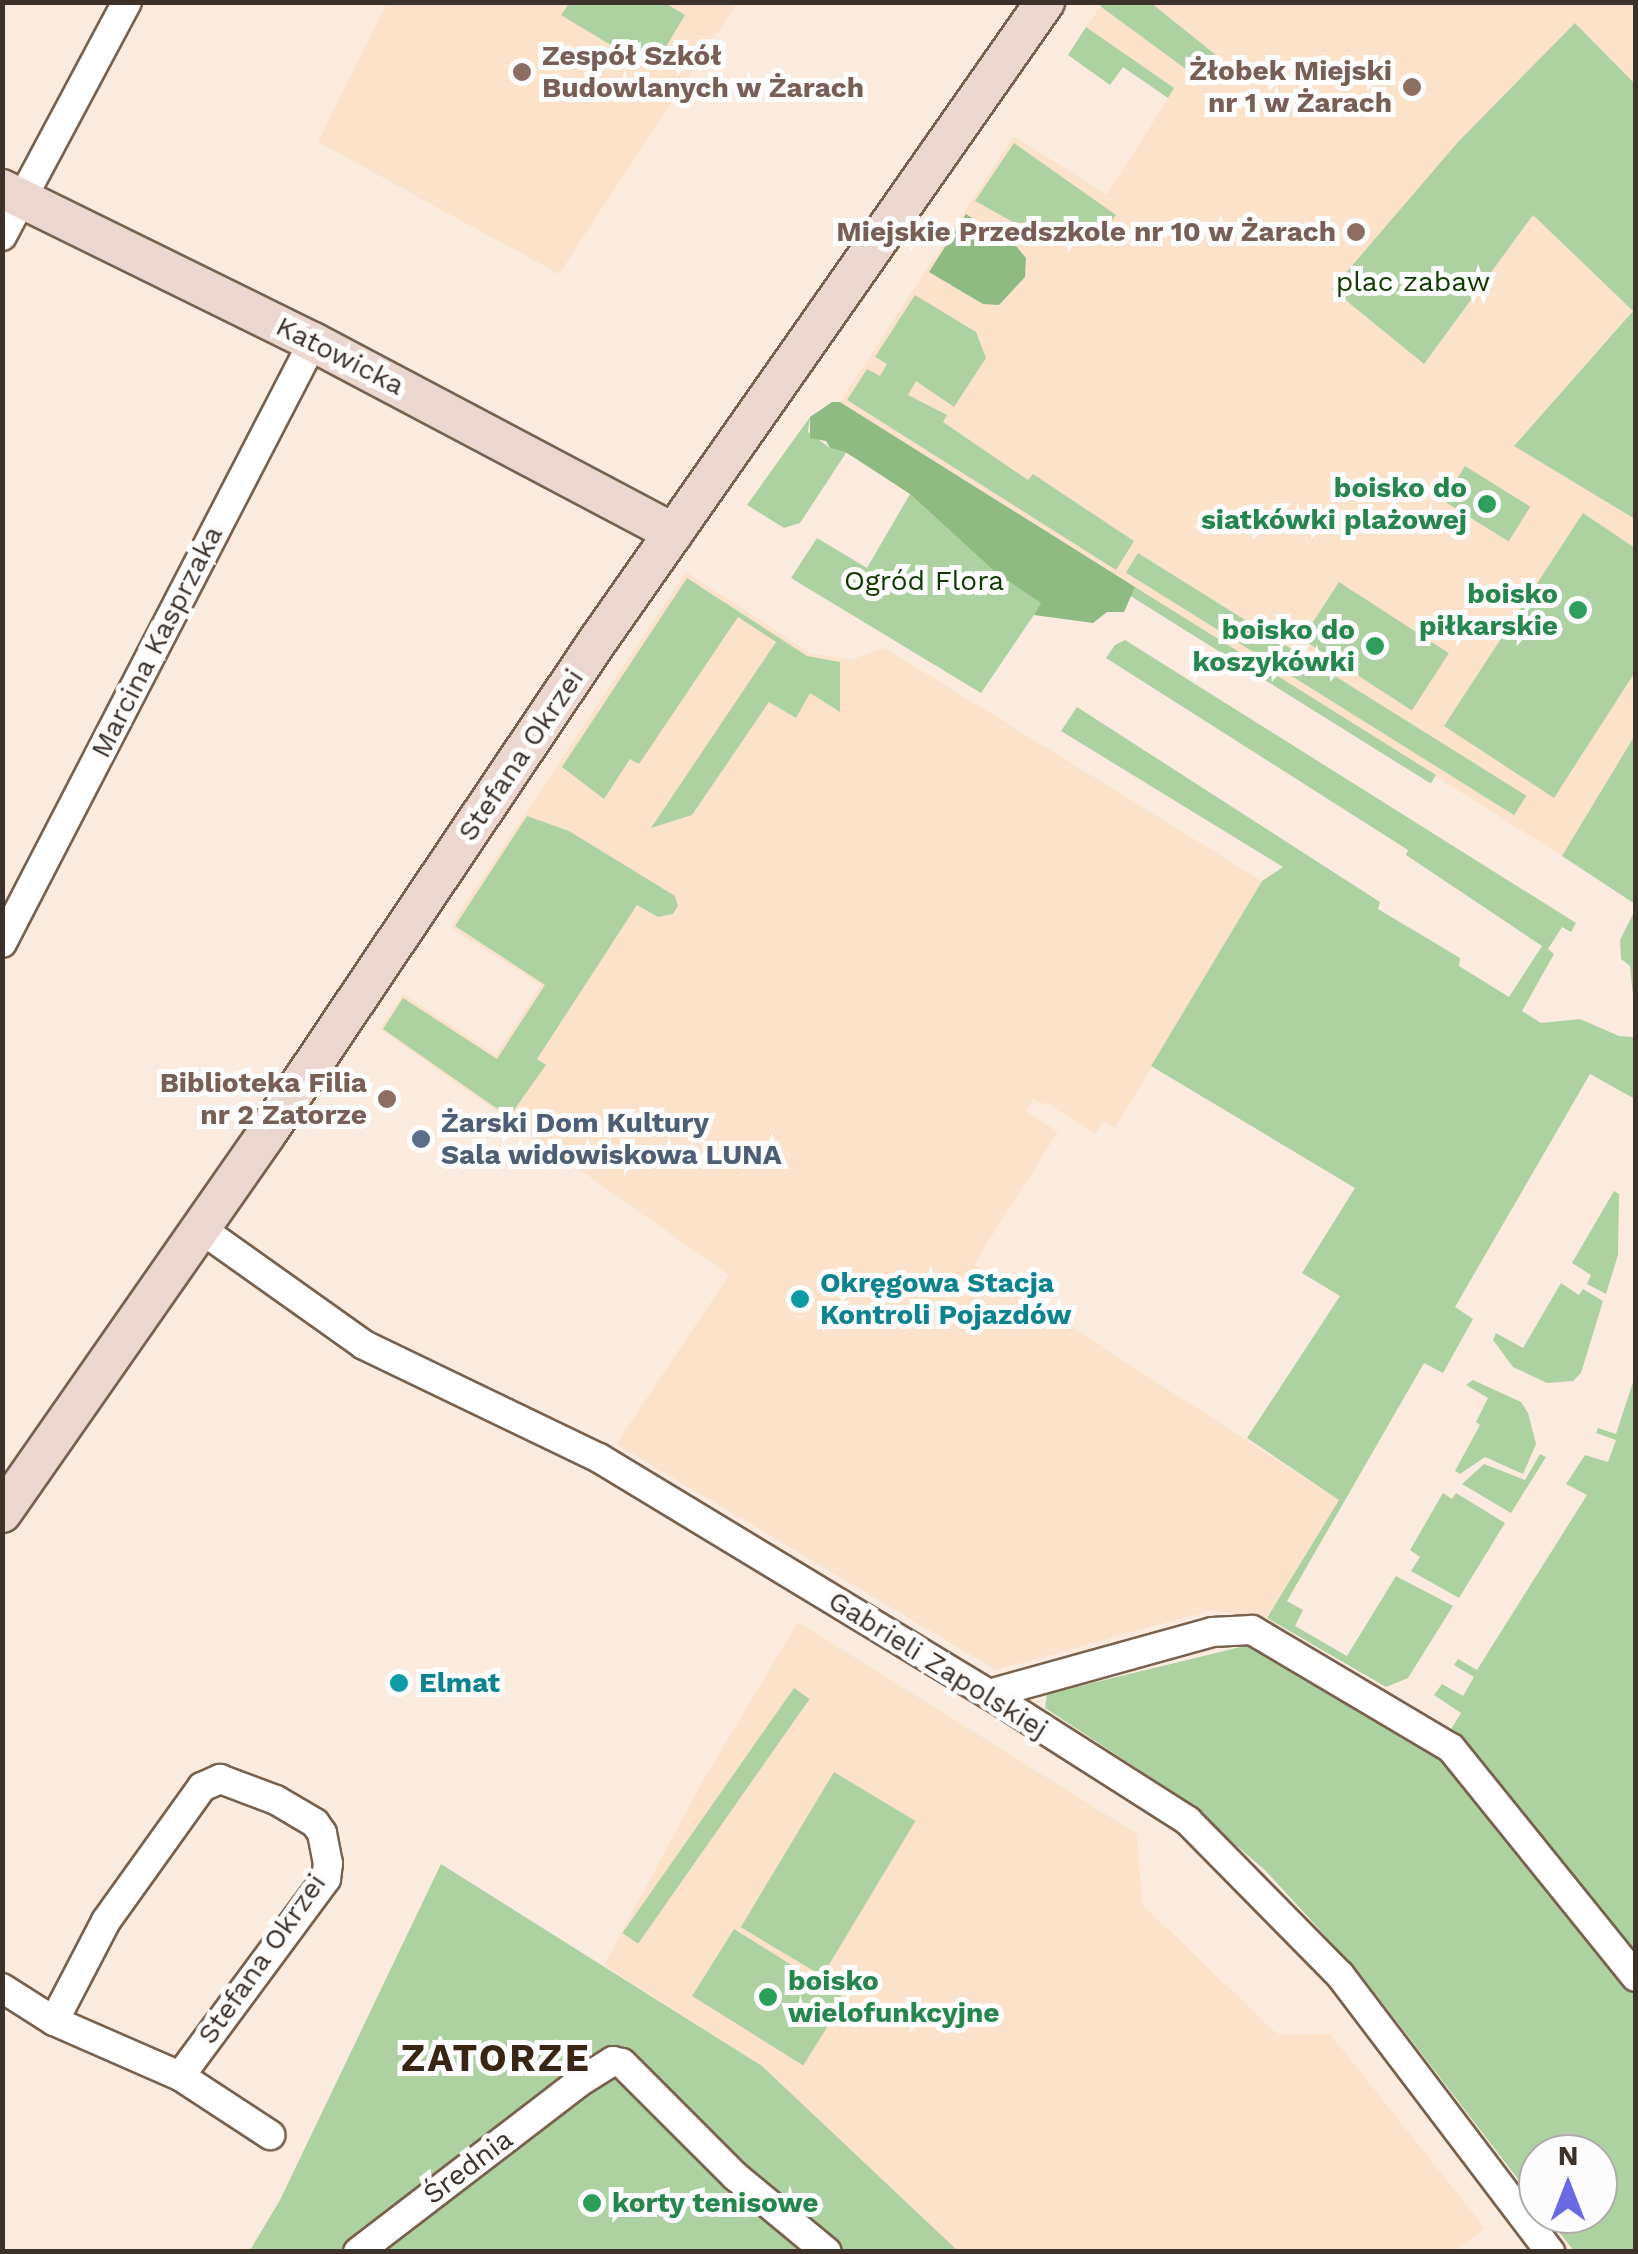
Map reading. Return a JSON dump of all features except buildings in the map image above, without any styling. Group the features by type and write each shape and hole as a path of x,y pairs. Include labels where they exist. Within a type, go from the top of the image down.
{"street":[{"path":"2,236 13,194 127,2"},
{"name":"Stefana Okrzei","path":"2,1513 201,1229 673,532 1046,2"},
{"name":"Katowicka","path":"13,194 313,342 673,532"},
{"name":"Marcina Kasprzaka","path":"2,944 313,342"},
{"name":"Gabrieli Zapolskiej","path":"201,1229 364,1345 599,1458 990,1694 1188,1822 1340,1975 1550,2252"},
{"path":"990,1694 1212,1632 1252,1630 1450,1748 1636,1976"},
{"name":"Stefana Okrzei","path":"54,2021 106,1921 202,1787 213,1779 227,1780 276,1800 315,1823 322,1833 328,1862 326,1879 180,2076"},
{"path":"2,1988 54,2021 180,2076 270,2135"},
{"name":"Średnia","path":"358,2252 605,2063 622,2063 735,2176 827,2252"}],"shaded area":[{"name":"Zespół Szkół Budowlanych w Żarach","path":"387,3 737,3 559,274 318,142"},
{"path":"1103,3 1635,3 1635,84 1575,24 1458,142 1633,310 1514,446 1635,519 1635,735 1562,856 840,402 1014,136 1107,195 1174,89 1086,27"},
{"path":"686,572 810,653 850,660 885,648 1262,881 1115,1128 1103,1122 1095,1134 1046,1102 1043,1105 1033,1099 1026,1111 1058,1132 974,1264 1339,1500 1261,1626 1237,1614 1212,1610 996,1670 616,1444 729,1275 380,1029 403,994 496,1055 541,985 450,927"},
{"path":"798,1622 1137,1834 1142,1904 1278,2035 1330,2034 1485,2228 1454,2252 958,2251 762,2066 604,1965 699,1788"}],"green space":[{"path":"570,2 665,3 685,15 652,70 561,15"},
{"path":"1151,3 1216,55 1198,78 1100,6"},
{"name":"plac zabaw","path":"1575,23 1635,84 1635,519 1514,446 1633,311 1533,215 1424,364 1332,289 1458,142"},
{"path":"1086,27 1174,88 1168,98 1123,67 1110,85 1068,55"},
{"path":"1014,143 1116,215 1101,236 1088,228 1013,222 975,201"},
{"path":"966,214 1017,247 1026,258 1025,277 999,305 983,304 929,272"},
{"path":"915,295 976,332 986,358 954,407 916,381 908,395 947,415 943,422 1028,480 1033,474 1134,541 1116,570 847,400 867,369 880,376 887,364 875,357"},
{"path":"832,402 840,402 1135,587 1124,612 1107,612 1093,623 1034,615 1041,603 995,572 910,494 847,453 830,448 826,441 810,438 810,417"},
{"path":"810,417 808,432 830,448 846,453 800,523 784,528 747,505"},
{"name":"boisko do siatkówki plażowej","path":"1465,466 1530,507 1509,542 1443,501"},
{"name":"Ogród Flora","path":"910,494 995,572 1042,603 981,693 791,578 817,538 867,568"},
{"name":"boisko piłkarskie","path":"1583,513 1635,548 1635,672 1554,798 1444,726"},
{"path":"1138,553 1526,796 1514,815 1126,573"},
{"path":"687,578 807,656 840,662 840,712 810,693 796,718 769,702 692,815 651,828 776,642 738,617 639,764 630,759 604,799 562,767"},
{"name":"boisko do koszykówki","path":"1339,582 1449,653 1412,710 1302,639"},
{"path":"1135,587 1436,775 1431,784 1130,595"},
{"path":"1125,640 1576,923 1571,932 1562,927 1548,949 1554,954 1522,1011 1541,1023 1580,1019 1619,1036 1633,1037 1635,1025 1635,1099 1590,1074 1455,1307 1473,1319 1443,1373 1424,1363 1287,1601 1303,1610 1295,1626 1347,1656 1396,1576 1453,1606 1408,1678 1386,1687 1267,1618 1339,1500 1247,1438 1340,1296 1302,1273 1355,1188 1151,1066 1262,881 1283,867 1061,731 1077,707 1380,902 1378,909 1460,958 1459,966 1509,997 1542,946 1406,855 1408,850 1106,658 1115,645"},
{"path":"1635,735 1635,904 1562,856"},
{"path":"527,816 569,831 675,896 678,906 673,914 658,917 637,905 537,1059 546,1065 509,1117 383,1029 403,998 497,1059 545,985 455,926"},
{"path":"1635,910 1635,1015 1630,966 1621,959 1620,940"},
{"path":"1614,1191 1619,1194 1618,1255 1606,1294 1587,1284 1591,1275 1572,1263"},
{"path":"1561,1283 1579,1295 1583,1289 1603,1301 1581,1373 1573,1381 1547,1383 1513,1367 1493,1340 1496,1333 1523,1348"},
{"path":"1635,1376 1635,1963 1448,1734 1461,1713 1434,1695 1442,1684 1463,1696 1474,1677 1454,1665 1458,1659 1477,1670 1587,1495 1566,1484 1585,1455 1608,1462 1616,1440 1596,1433 1598,1428 1616,1434"},
{"path":"1473,1380 1521,1402 1528,1413 1536,1444 1523,1474 1485,1457 1460,1474 1455,1471 1480,1425 1476,1422 1488,1398 1466,1385"},
{"path":"1540,1454 1546,1457 1511,1513 1462,1484 1484,1464 1525,1480"},
{"path":"1443,1493 1452,1499 1456,1493 1505,1523 1459,1598 1411,1571 1420,1557 1410,1550"},
{"path":"1257,1643 1449,1763 1635,1996 1635,2251 1574,2251 1561,2234 1618,2234 1618,2134 1518,2134 1518,2179 1361,1975 1265,1870 1173,1792 1045,1708 1047,1694"},
{"path":"794,1688 810,1699 638,1944 623,1933"},
{"path":"834,1772 915,1821 822,1976 741,1927"},
{"path":"441,1864 762,2066 958,2251 249,2252 280,2200"},
{"name":"boisko wielofunkcyjne","path":"734,1929 845,1998 803,2065 692,1996"}],"place":[{"name":"Zespół Szkół Budowlanych w Żarach","path":"522,72"},
{"name":"Żłobek Miejski nr 1 w Żarach","path":"1412,87"},
{"name":"Miejskie Przedszkole nr 10 w Żarach","path":"1356,232"},
{"name":"boisko do siatkówki plażowej","path":"1487,504"},
{"name":"boisko piłkarskie","path":"1578,610"},
{"name":"boisko do koszykówki","path":"1375,646"},
{"name":"Biblioteka Filia nr 2 Zatorze","path":"387,1099"},
{"name":"Żarski Dom Kultury Sala widowiskowa LUNA","path":"421,1139"},
{"name":"Okręgowa Stacja Kontroli Pojazdów","path":"800,1299"},
{"name":"Elmat","path":"399,1683"},
{"name":"boisko wielofunkcyjne","path":"768,1997"},
{"name":"korty tenisowe","path":"592,2203"}],"district":[{"name":"ZATORZE","path":"496,2059"}]}
